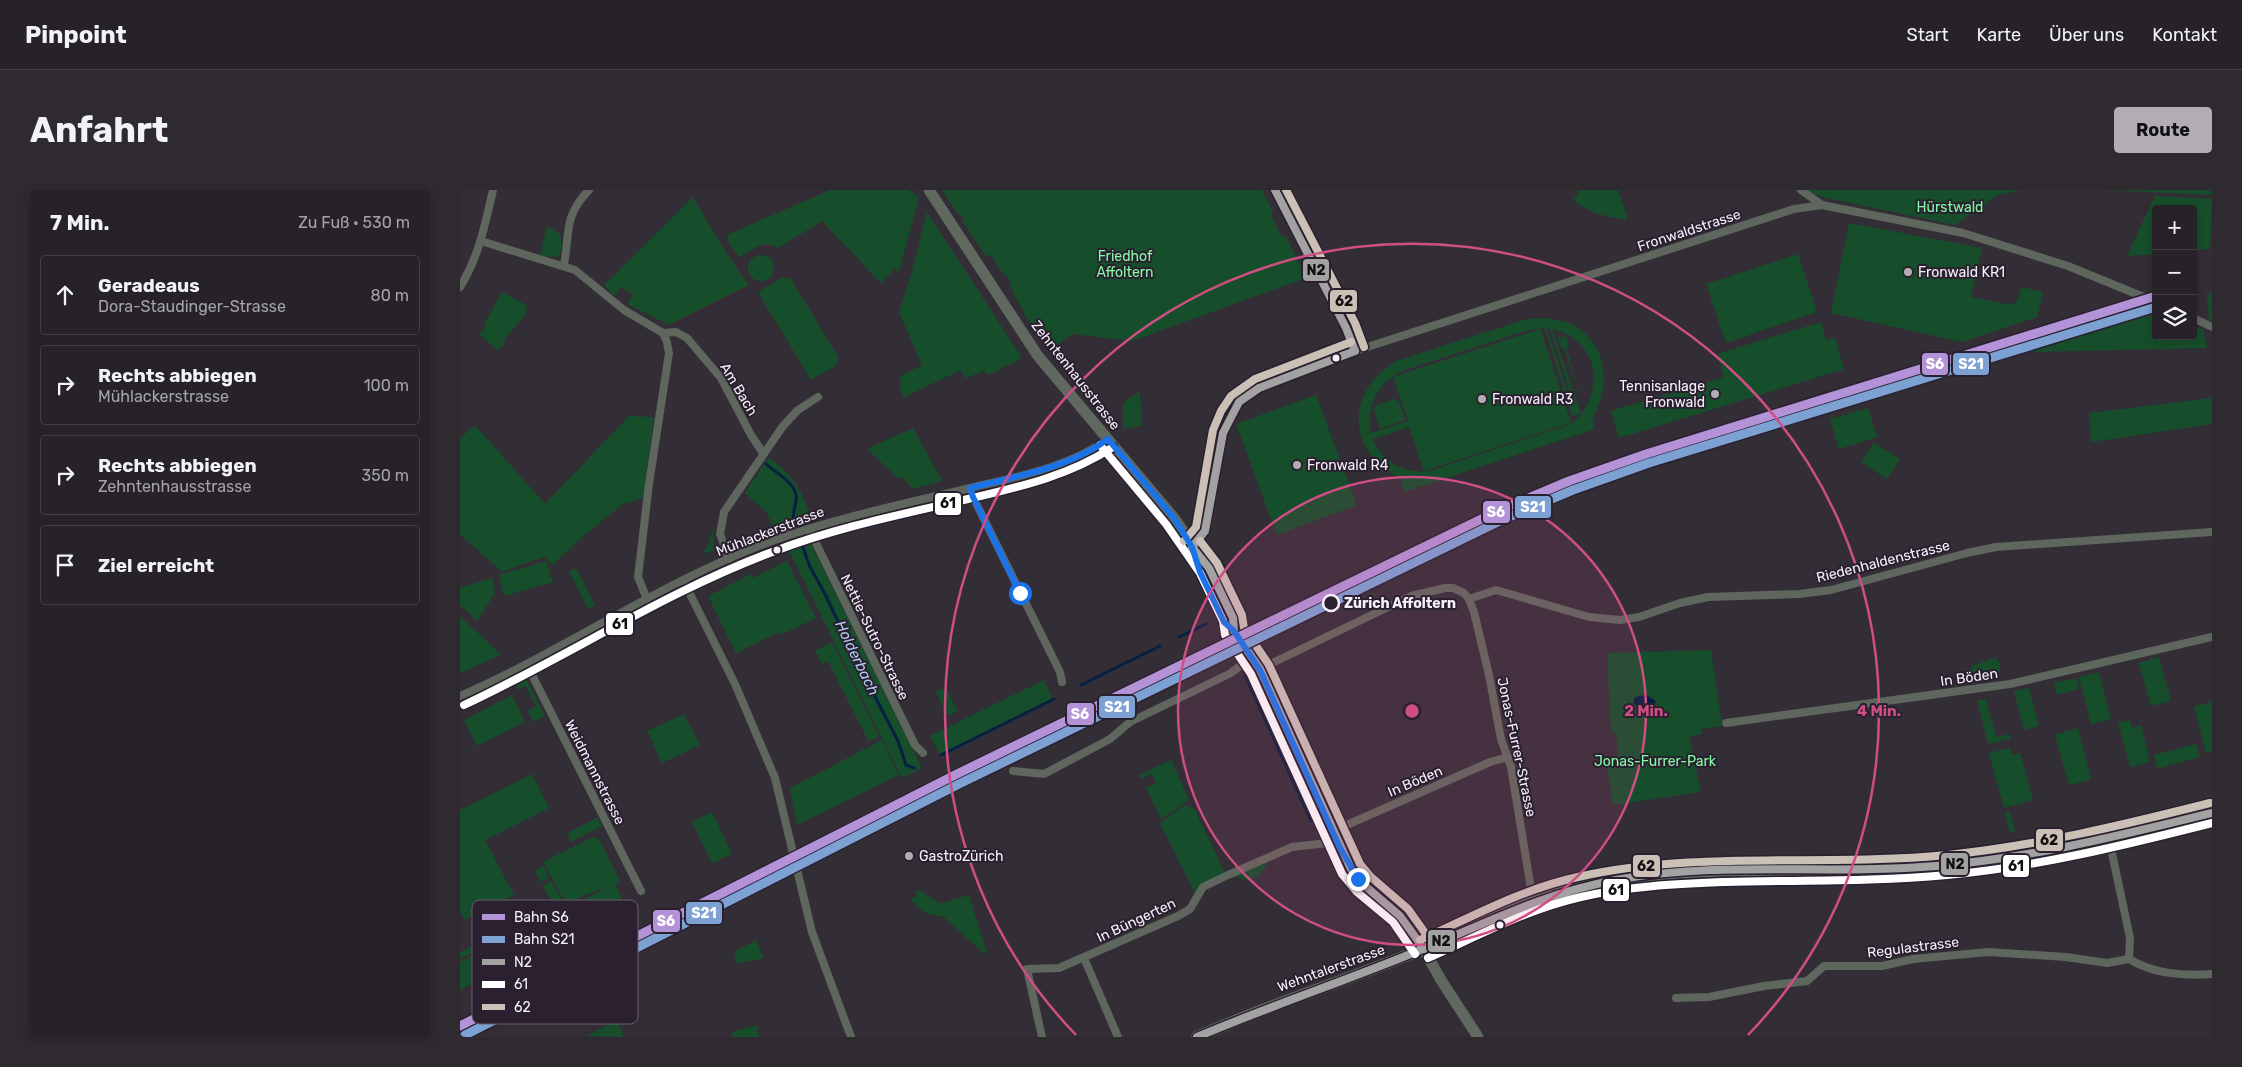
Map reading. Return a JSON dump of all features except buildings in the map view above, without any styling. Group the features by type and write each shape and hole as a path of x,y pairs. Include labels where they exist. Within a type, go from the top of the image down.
{"main road":[{"name":"Wehntalerstrasse","path":"1196,1037 1273,1004 1351,978 1424,949 1533,901 1581,886 1632,878 1705,872 1923,867 2011,858 2109,838 2212,813"}],"street":[{"path":"460,287 473,264 481,241 492,190"},
{"path":"564,265 567,249 566,231 573,213 589,190"},
{"name":"Zehntenhausstrasse","path":"929,190 1038,356 1174,518 1192,547 1209,568 1233,618 1234,631 1260,669 1334,835 1358,879 1413,930 1441,980 1478,1037"},
{"path":"1275,190 1346,328 1355,351"},
{"path":"1801,190 1822,205"},
{"name":"Fronwaldstrasse","path":"1192,547 1206,531 1223,432 1239,402 1259,388 1355,351 1783,212 1822,205 1963,233 2068,266 2152,300"},
{"name":"Am Bach","path":"481,241 564,265 575,270 624,310 662,332 676,332 687,338 715,371 763,453"},
{"path":"2197,320 2212,327"},
{"path":"647,599 638,577 649,484 669,354 667,342 662,332"},
{"path":"728,559 721,540 721,519 763,453 788,420 798,410 818,397"},
{"name":"Mühlackerstrasse","path":"460,696 528,665 647,599 728,559 809,529 1042,470 1098,446 1108,439"},
{"path":"970,488 1060,672 1062,682"},
{"name":"Nettie-Sutro-Strasse","path":"809,529 915,745 924,753"},
{"name":"Riedenhaldenstrasse","path":"1469,600 1496,590 1590,617 1620,620 1638,618 1680,603 1708,597 1799,594 1832,590 1967,552 1996,547 2212,532"},
{"path":"683,580 735,684 774,778 812,932 852,1037"},
{"path":"1260,669 1417,594 1453,588 1464,593 1469,600"},
{"name":"Jonas-Furrer-Strasse","path":"1469,600 1489,675 1501,739 1517,791 1533,901"},
{"name":"In Böden","path":"1726,723 2010,684 2212,637"},
{"path":"1013,771 1044,774 1110,739 1130,722 1231,673 1252,657"},
{"name":"Weidmannstrasse","path":"528,665 640,890"},
{"name":"In Böden","path":"1334,835 1490,762 1508,757"},
{"name":"In Büngerten","path":"1042,1037 1027,969 1059,968 1084,958 1190,909 1203,887 1228,874 1292,847 1328,843 1334,835"},
{"path":"2109,838 2130,938 2128,959 2142,967 2160,972 2185,976 2212,974"},
{"name":"Regulastrasse","path":"1676,998 1709,998 1764,986 1807,981 1824,966 1882,966 1913,959 1962,953 2024,953 2107,963 2128,959"},
{"path":"1084,958 1118,1037"}],"green space":[{"path":"830,190 908,190 919,197 899,272 894,269 881,283 822,221 778,248 762,245 740,257 729,244 727,235"},
{"name":"Friedhof Affoltern","path":"942,190 1262,190 1273,212 1271,215 1281,236 1286,237 1306,278 1132,341 1072,334 1051,351 1025,315 1007,276 1004,275 991,255 986,256 963,222 963,216 958,214"},
{"path":"1578,190 1618,190 1627,216 1626,220 1598,214 1580,205 1573,200 1578,194"},
{"name":"Hürstwald","path":"1807,190 2021,190 1998,195 1955,225 1822,197"},
{"path":"2104,190 2212,190 2212,195"},
{"path":"2155,196 2212,199 2210,249 2197,250 2197,205 2152,205 2152,254 2127,256"},
{"path":"693,197 726,253 749,285 669,325 627,304 633,294 620,287 615,296 604,285"},
{"path":"927,212 1022,358 988,375 985,371 965,378 961,370 904,397 899,385 902,384 899,377 922,365 899,312 912,272"},
{"name":"Fronwald KR1","path":"1849,223 1982,248 1971,297 2012,305 2017,301 2021,287 2043,292 2037,317 1962,342 1831,313"},
{"path":"547,226 560,234 561,251 557,256 547,257 540,255"},
{"path":"1798,254 1817,312 1726,343 1706,284"},
{"path":"761,255 770,259 774,268 770,277 761,281 752,277 748,268 752,259"},
{"path":"783,277 791,279 838,357 837,365 811,380 758,292"},
{"path":"502,292 528,306 525,311 527,313 503,341 505,343 498,351 479,334 486,327 484,324"},
{"path":"2212,293 2212,320 2209,319 2207,295"},
{"path":"2152,309 2152,340 2197,340 2197,328 2203,330 2207,348 2034,352 2032,345"},
{"name":"Fronwald R3","path":"1545,318 1571,324 1588,337 1596,347 1601,358 1603,383 1598,408 1592,419 1595,429 1404,492 1401,479 1383,467 1370,454 1362,438 1359,422 1360,405 1367,389 1379,374 1396,361 1527,319","holes":["1540,328 1545,329 1572,416 1581,413 1552,329 1568,335 1580,344 1589,356 1593,369 1593,384 1590,398 1582,412 1571,424 1430,471 1424,471 1571,423","1540,329 1393,377 1408,421 1371,433 1370,413 1376,395 1388,380 1396,374 1528,330","1547,329 1550,329 1573,402 1571,402","1409,427 1424,471 1403,468 1388,460 1373,439"]},
{"name":"Tennisanlage Fronwald","path":"1821,322 1826,340 1835,338 1844,369 1619,438 1611,411 1724,377 1717,354"},
{"path":"1566,336 1569,346 1566,347 1584,407 1564,348 1561,348 1558,338"},
{"path":"1140,391 1142,426 1123,429 1123,403"},
{"name":"Fronwald R4","path":"1316,395 1357,505 1277,535 1236,424"},
{"path":"2212,398 2212,424 2091,442 2089,413"},
{"path":"1395,399 1399,402 1405,420 1380,429 1374,410 1376,405"},
{"path":"1868,408 1877,437 1839,449 1830,419"},
{"path":"629,416 654,417 643,498 623,504 582,537 553,565 544,557 502,572 460,534 460,438 475,425 545,504"},
{"path":"913,428 942,481 913,489 902,477 899,479 867,449"},
{"path":"1874,443 1900,459 1887,479 1861,462"},
{"path":"768,458 790,476 804,499 810,516 773,529 765,511 745,493"},
{"path":"713,529 714,550 701,555 708,546"},
{"path":"809,540 922,768 902,778 790,553 785,550"},
{"path":"546,561 553,582 504,596 499,575"},
{"path":"787,561 816,618 781,635 779,632 736,653 708,596 751,574 753,578"},
{"path":"576,568 595,605 588,609 569,571"},
{"path":"492,578 495,593 477,621 460,605 460,588"},
{"path":"460,616 501,655 460,673"},
{"path":"832,642 879,736 869,742 828,661 822,664 815,651"},
{"name":"Jonas-Furrer-Park","path":"1711,650 1722,726 1701,729 1702,734 1689,736 1701,792 1613,805 1606,759 1618,758 1616,733 1611,733 1607,653","holes":["1637,696 1649,696 1656,701 1647,709"]},
{"path":"1996,657 2000,665 2000,672 1995,673 1996,677 1976,681 1971,669 1973,666"},
{"path":"2159,657 2171,701 2151,706 2139,663"},
{"path":"2099,672 2111,719 2091,724 2079,677"},
{"path":"2076,678 2079,689 2057,695 2054,683"},
{"path":"527,680 545,716 533,722 528,711 536,706 526,686 518,690 516,686"},
{"path":"1044,680 1053,699 940,755 930,736"},
{"path":"946,687 957,711 947,716 936,692"},
{"path":"2029,688 2039,726 2024,730 2014,691"},
{"path":"512,695 525,722 477,746 464,720"},
{"path":"1986,699 1996,737 2010,734 2011,739 1988,744 1977,700"},
{"path":"2212,702 2212,751 2206,753 2194,706"},
{"path":"684,714 700,745 662,763 647,731"},
{"path":"2130,720 2132,728 2141,725 2150,762 2130,767 2118,723"},
{"path":"2078,728 2091,779 2069,785 2055,735"},
{"path":"882,740 899,775 797,825 790,788"},
{"path":"2196,744 2200,757 2157,769 2154,755"},
{"path":"2009,748 2012,755 2020,753 2033,800 2004,808 1989,753"},
{"path":"1171,760 1189,800 1161,819 1146,788 1156,783 1152,774 1140,779 1139,775"},
{"path":"532,774 549,808 485,840 514,895 504,900 472,900 472,916 464,920 460,910 460,810"},
{"path":"1183,806 1189,806 1195,810 1225,873 1196,895 1160,823"},
{"path":"712,812 732,854 712,863 692,822"},
{"path":"2010,812 2015,831 2010,833 2005,813"},
{"path":"598,817 602,826 571,842 567,833"},
{"path":"593,837 599,839 620,881 615,884 623,900 583,900 607,888 576,900 564,900 543,862"},
{"path":"1267,860 1263,871 1254,878 1243,880 1233,875"},
{"path":"543,866 549,878 541,882 535,871"},
{"path":"551,881 562,900 551,900 543,886"},
{"path":"919,890 940,904 969,895 987,953 983,953 944,917 925,913 910,899 917,896 916,891"},
{"path":"756,940 764,958 737,964 734,952"},
{"path":"472,946 472,953 460,959 460,952"},
{"path":"472,956 472,984 460,990 460,962"},
{"path":"610,1024 619,1024 624,1037 587,1036"},
{"path":"757,1025 759,1037 733,1037 732,1032"}],"water":[{"path":"1645,695 1656,701 1651,709 1638,707 1633,703 1635,697"}],"waterway":[{"name":"Holderbach","path":"766,464 791,484 794,489 796,495 793,513 794,521"},
{"name":"Holderbach","path":"802,545 810,567 898,741 906,765 914,768"},
{"name":"Holderbach","path":"1179,637 1206,624"},
{"name":"Holderbach","path":"1081,685 1160,646"},
{"name":"Holderbach","path":"1245,675 1311,821"},
{"name":"Holderbach","path":"941,755 1054,699"}],"rail line":[{"name":"S6","path":"638,936 957,774 1500,510 1569,481 1646,454 2152,297"},
{"name":"S21","path":"638,947 961,783 1504,519 1573,490 1649,463 2152,308"},
{"name":"S6","path":"460,1026 472,1020"},
{"name":"S21","path":"465,1035 487,1024"}],"transit line":[{"name":"N2","path":"1275,190 1346,328 1355,351"},
{"name":"62","path":"1286,190 1355,323 1364,347"},
{"name":"62","path":"1184,541 1196,527 1213,430 1221,411 1231,396 1255,379 1351,342"},
{"name":"N2","path":"1192,547 1205,531 1223,433 1239,402 1259,388 1355,351"},
{"name":"61","path":"1100,445 1166,524 1200,573 1223,621 1225,635 1251,674 1342,874 1357,892 1393,922 1415,954"},
{"name":"61","path":"464,705 542,666 656,604 735,567 775,551 847,528 1006,490 1043,479 1079,466 1113,447"},
{"name":"62","path":"1200,541 1217,563 1242,615 1244,628 1269,665 1360,864 1371,877 1408,909 1433,944"},
{"name":"N2","path":"1192,547 1209,568 1233,618 1234,631 1260,669 1351,869 1364,885 1400,916 1424,949"},
{"name":"62","path":"1420,940 1498,904 1557,882 1623,869 1715,861 1855,860 1947,855 2013,846 2112,827 2210,803"},
{"name":"N2","path":"1197,1037 1391,962 1539,901 1616,880 1688,871 1906,868 1983,861 2060,848 2212,813"},
{"name":"61","path":"1428,958 1541,908 1599,893 1653,886 1725,882 1892,879 1947,875 2047,861 2212,823"}],"place":[{"name":"Fronwald KR1","path":"1908,272"},
{"name":"Tennisanlage Fronwald","path":"1715,394"},
{"name":"Fronwald R3","path":"1482,399"},
{"name":"Fronwald R4","path":"1297,465"},
{"name":"Zürich Affoltern","path":"1331,603"},
{"name":"GastroZürich","path":"909,856"}],"route":[{"path":"1020,593 970,488 1042,470 1098,446 1108,439 1174,518 1192,547 1200,572 1224,622 1234,631 1260,670 1339,846 1358,879"}]}
